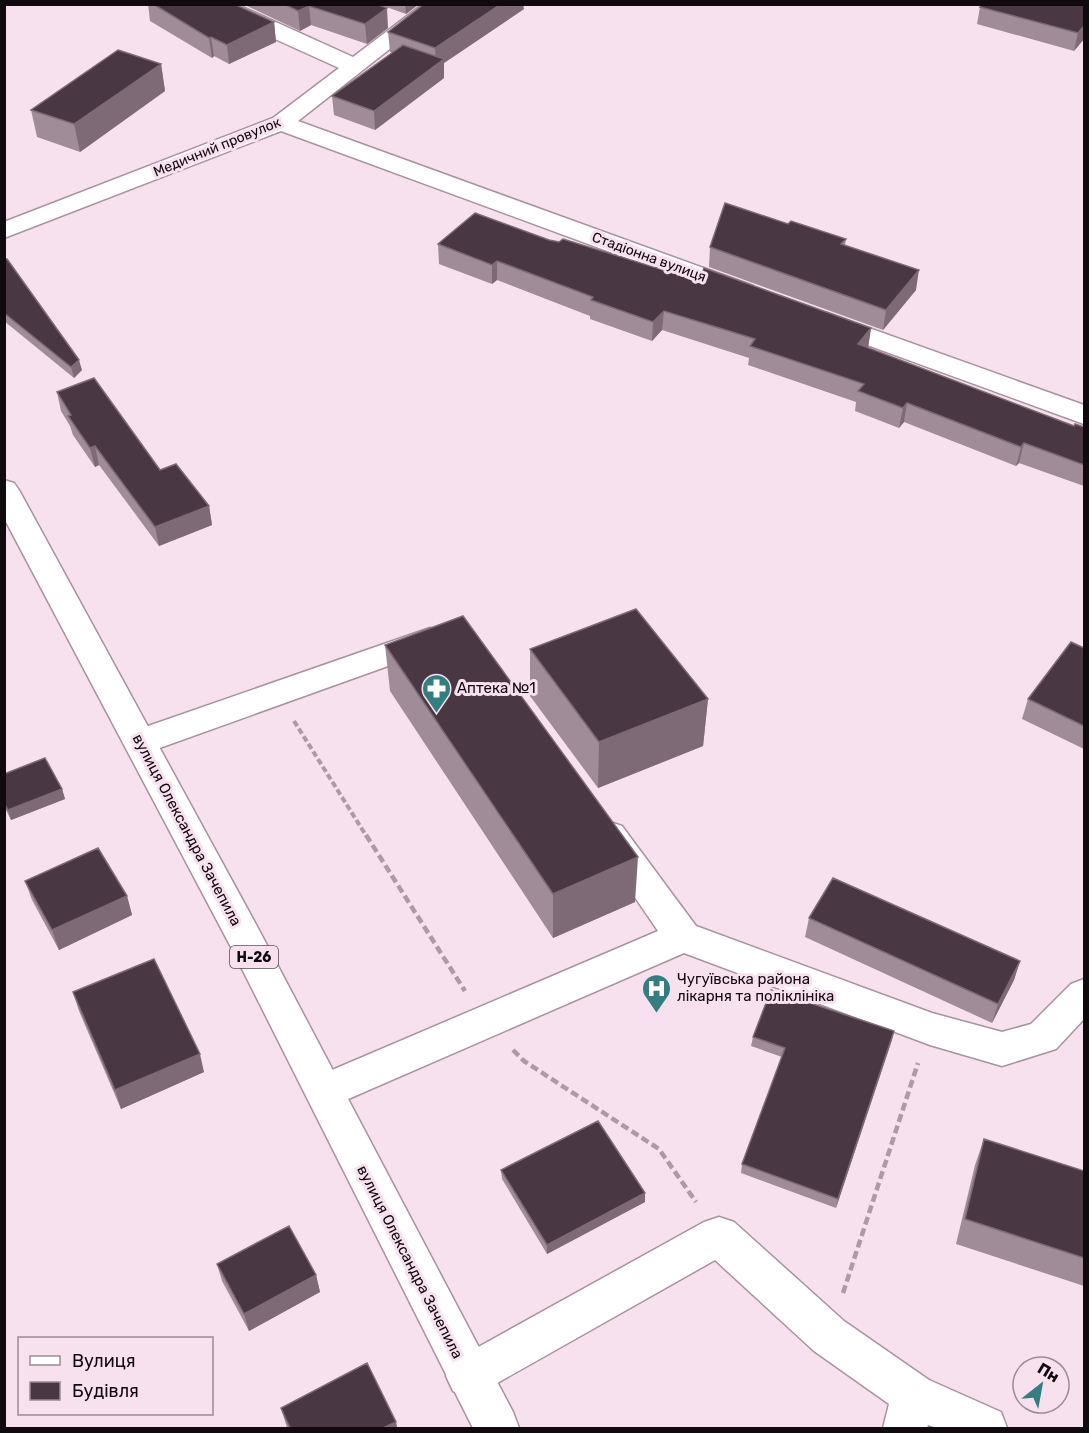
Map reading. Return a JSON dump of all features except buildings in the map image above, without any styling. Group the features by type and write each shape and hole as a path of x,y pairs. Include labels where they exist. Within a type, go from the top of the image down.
{"street":[{"path":"217,4 354,66"},
{"name":"Медичний провулок","path":"4,231 281,123 354,66 398,22 436,4"},
{"name":"Стадіонна вулиця","path":"281,123 772,302"},
{"path":"806,314 1084,415"},
{"name":"вулиця Олександра Зачепила","path":"4,490 325,1091 468,1377 497,1428"},
{"path":"140,742 461,628"},
{"path":"593,812 683,937 930,1029 1002,1049 1043,1037 1084,995"},
{"path":"325,1091 683,937"},
{"path":"468,1377 719,1236 909,1412 985,1428"}],"path":[{"path":"276,693 485,1023 524,1061 659,1149 719,1236"},
{"path":"829,1336 930,1029"}],"place":[{"name":"Аптека №1","path":"436,714"},
{"name":"Чугуївська района лікарня та поліклініка","path":"656,1014"}]}
